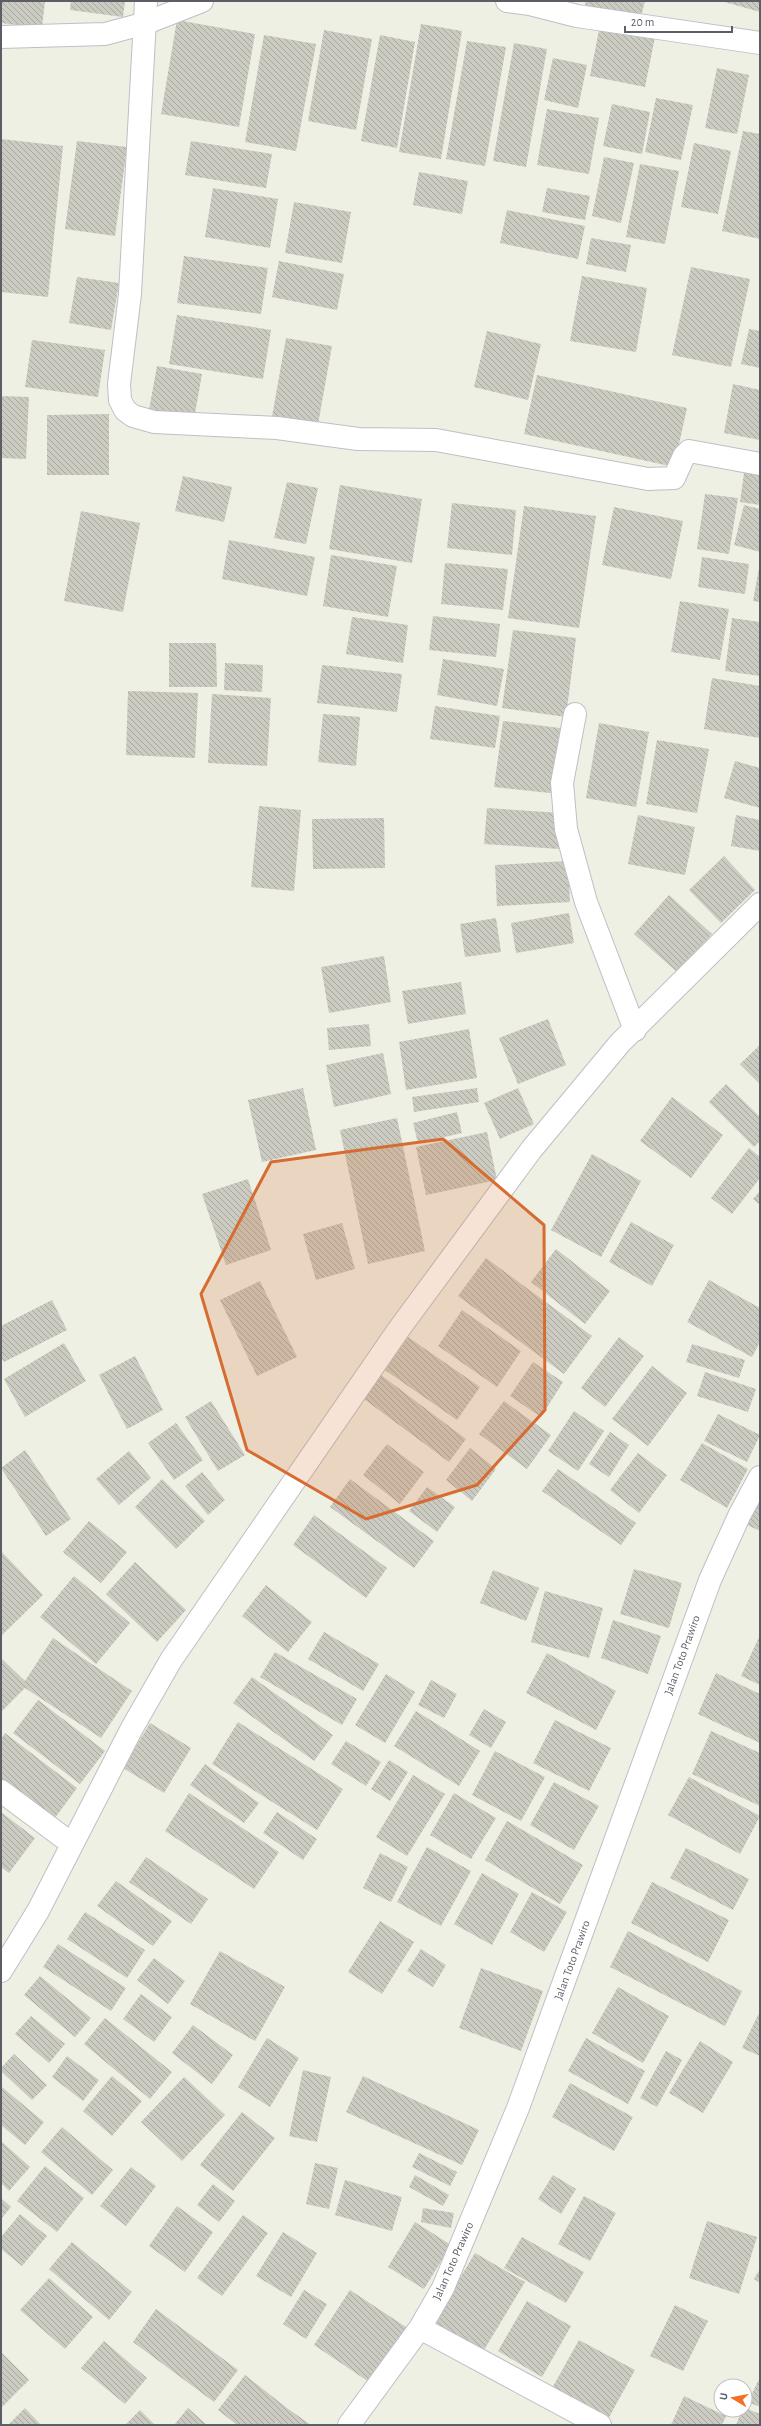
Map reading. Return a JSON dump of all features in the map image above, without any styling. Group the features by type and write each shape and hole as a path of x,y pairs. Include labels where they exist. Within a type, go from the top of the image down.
{"street":[{"path":"146,1 130,294 119,384 120,400 125,410 133,416 154,422 277,428 358,439 436,440 648,479 674,478 679,470 684,456 689,451 760,464"},
{"path":"1,38 105,34 146,23 202,1"},
{"path":"507,1 531,3 577,16 760,43"},
{"path":"575,714 562,783 566,829 586,902 635,1030"},
{"path":"1,1971 38,1911 132,1728 171,1660 399,1329 522,1162 620,1043 635,1030 760,904"},
{"name":"Jalan Toto Prawiro","path":"349,2425 420,2328 443,2288 518,2108 707,1587 740,1514 760,1477"},
{"path":"1,1791 72,1844"},
{"path":"420,2328 600,2425"}],"highlighted area":[{"path":"443,1139 544,1225 545,1410 477,1485 366,1519 247,1450 201,1294 271,1162"}],"building":[{"path":"1,1 45,1 42,28 1,23"},
{"path":"71,1 125,1 123,17 70,10"},
{"path":"586,1 645,1 640,20 585,5"},
{"path":"721,1 760,1 760,12"},
{"path":"177,20 255,34 239,127 161,114"},
{"path":"601,20 656,32 645,87 590,76"},
{"path":"421,24 462,31 441,159 399,152"},
{"path":"324,30 372,39 356,130 308,121"},
{"path":"264,35 316,44 296,151 245,142"},
{"path":"380,35 415,42 397,148 361,141"},
{"path":"467,41 506,47 485,166 446,159"},
{"path":"514,43 547,49 526,167 493,161"},
{"path":"553,58 587,65 578,108 544,100"},
{"path":"717,68 749,75 737,134 705,128"},
{"path":"656,98 693,105 681,160 645,152"},
{"path":"612,104 650,112 642,154 603,146"},
{"path":"547,109 599,118 589,174 537,165"},
{"path":"743,131 760,134 760,239 722,231"},
{"path":"1,139 63,146 48,297 1,292"},
{"path":"77,141 127,147 115,236 65,229"},
{"path":"191,141 272,154 266,188 185,175"},
{"path":"694,143 731,151 718,214 681,207"},
{"path":"604,157 634,163 621,223 592,216"},
{"path":"640,164 679,171 665,244 626,237"},
{"path":"419,172 468,181 462,214 413,205"},
{"path":"213,188 278,199 270,248 205,237"},
{"path":"547,188 590,196 585,220 542,212"},
{"path":"294,202 351,212 342,263 285,253"},
{"path":"507,210 585,226 578,259 500,243"},
{"path":"591,238 631,245 626,272 586,264"},
{"path":"184,256 268,268 261,314 177,303"},
{"path":"279,261 344,274 337,310 272,297"},
{"path":"691,267 750,279 731,367 672,355"},
{"path":"582,276 647,288 636,352 570,341"},
{"path":"77,277 119,283 111,330 69,323"},
{"path":"177,315 271,330 263,379 169,364"},
{"path":"749,329 760,331 760,368 741,364"},
{"path":"487,331 541,344 528,400 474,387"},
{"path":"286,338 332,346 317,430 271,422"},
{"path":"32,340 105,350 98,397 25,387"},
{"path":"157,366 202,374 194,419 149,410"},
{"path":"537,375 687,408 674,467 524,434"},
{"path":"733,384 760,390 760,440 724,433"},
{"path":"1,396 29,397 26,459 1,458"},
{"path":"109,414 109,475 47,475 47,415"},
{"path":"745,466 760,468 760,505 740,502"},
{"path":"183,476 232,487 224,522 175,511"},
{"path":"287,482 318,488 306,544 274,538"},
{"path":"340,485 422,499 412,563 329,549"},
{"path":"705,494 738,498 729,554 697,549"},
{"path":"452,503 516,510 512,555 447,548"},
{"path":"744,505 760,509 760,552 734,545"},
{"path":"524,506 596,516 579,628 508,618"},
{"path":"614,507 683,521 671,579 602,565"},
{"path":"81,511 140,523 123,612 64,601"},
{"path":"229,540 315,557 307,596 222,579"},
{"path":"331,555 397,566 388,617 323,606"},
{"path":"702,557 749,564 745,594 698,587"},
{"path":"445,563 508,569 503,610 441,604"},
{"path":"760,568 760,602 753,601"},
{"path":"680,601 729,609 720,660 671,652"},
{"path":"433,616 500,624 496,657 429,650"},
{"path":"352,617 408,625 403,663 346,654"},
{"path":"732,618 760,622 760,676 725,671"},
{"path":"513,630 576,638 566,717 502,708"},
{"path":"169,643 216,643 217,687 169,687"},
{"path":"443,659 504,669 497,706 437,695"},
{"path":"225,663 263,665 262,692 224,690"},
{"path":"322,665 402,674 397,712 317,703"},
{"path":"712,678 760,686 760,738 704,729"},
{"path":"128,691 198,693 195,758 126,755"},
{"path":"212,694 271,698 267,766 208,763"},
{"path":"435,706 500,716 495,748 430,739"},
{"path":"323,714 360,717 356,766 318,762"},
{"path":"503,721 568,729 559,794 494,787"},
{"path":"599,723 649,732 636,807 586,798"},
{"path":"657,740 709,749 697,813 646,804"},
{"path":"735,761 760,768 760,808 724,798"},
{"path":"259,806 301,810 294,891 251,887"},
{"path":"487,808 561,813 559,849 484,844"},
{"path":"638,815 695,827 685,875 628,864"},
{"path":"736,815 760,820 760,851 731,846"},
{"path":"384,818 385,868 313,869 312,819"},
{"path":"724,856 755,890 721,923 689,890"},
{"path":"568,861 570,902 497,906 495,865"},
{"path":"669,895 712,934 677,972 634,934"},
{"path":"569,913 574,943 516,953 511,923"},
{"path":"496,918 501,952 465,957 460,924"},
{"path":"384,956 391,1002 329,1013 321,967"},
{"path":"461,982 466,1014 408,1024 402,991"},
{"path":"548,1019 566,1065 518,1084 499,1038"},
{"path":"369,1024 371,1046 329,1050 327,1028"},
{"path":"469,1029 477,1078 406,1090 399,1042"},
{"path":"760,1045 760,1084 740,1064"},
{"path":"383,1053 391,1094 334,1107 326,1065"},
{"path":"726,1084 760,1117 760,1141 754,1147 709,1102"},
{"path":"303,1088 316,1150 262,1162 248,1100"},
{"path":"477,1088 479,1102 414,1112 412,1097"},
{"path":"518,1088 534,1124 500,1139 484,1103"},
{"path":"672,1097 723,1135 691,1178 640,1141"},
{"path":"457,1112 462,1133 418,1143 413,1123"},
{"path":"397,1118 425,1251 368,1264 340,1130"},
{"path":"487,1132 497,1180 426,1195 416,1147"},
{"path":"749,1148 760,1157 760,1178 732,1214 711,1198"},
{"path":"592,1154 641,1181 601,1257 551,1230"},
{"path":"248,1179 271,1250 226,1265 202,1194"},
{"path":"760,1191 760,1205 753,1199"},
{"path":"631,1222 674,1245 652,1286 609,1262"},
{"path":"342,1223 355,1269 316,1280 303,1234"},
{"path":"556,1249 610,1291 585,1324 531,1282"},
{"path":"486,1258 592,1336 564,1374 458,1296"},
{"path":"709,1280 760,1308 760,1342 752,1357 687,1322"},
{"path":"260,1281 297,1357 257,1376 220,1300"},
{"path":"52,1300 67,1330 4,1362 1,1357 1,1326"},
{"path":"462,1310 521,1351 497,1387 438,1346"},
{"path":"408,1337 480,1387 457,1420 385,1370"},
{"path":"619,1337 644,1356 605,1407 581,1388"},
{"path":"64,1343 86,1381 25,1417 4,1379"},
{"path":"692,1344 745,1360 739,1378 686,1362"},
{"path":"135,1356 163,1410 127,1429 99,1375"},
{"path":"533,1362 563,1382 541,1417 510,1396"},
{"path":"652,1366 687,1393 648,1446 612,1419"},
{"path":"705,1372 756,1389 748,1412 697,1396"},
{"path":"381,1375 466,1439 449,1462 364,1399"},
{"path":"211,1401 245,1455 218,1471 185,1417"},
{"path":"504,1401 551,1435 527,1469 479,1434"},
{"path":"574,1411 604,1431 578,1471 548,1451"},
{"path":"718,1414 760,1435 747,1462 704,1441"},
{"path":"176,1423 203,1460 174,1480 148,1443"},
{"path":"610,1432 629,1445 609,1477 589,1464"},
{"path":"702,1443 748,1469 727,1508 680,1480"},
{"path":"387,1444 424,1472 400,1504 363,1475"},
{"path":"470,1448 496,1469 472,1501 446,1480"},
{"path":"25,1450 71,1519 46,1536 1,1468"},
{"path":"129,1451 151,1478 119,1505 96,1479"},
{"path":"638,1453 667,1475 639,1513 610,1490"},
{"path":"558,1469 636,1523 621,1545 542,1491"},
{"path":"202,1472 225,1500 208,1515 185,1486"},
{"path":"162,1479 205,1521 176,1549 135,1507"},
{"path":"350,1479 434,1541 414,1568 330,1507"},
{"path":"427,1487 455,1507 437,1532 409,1511"},
{"path":"760,1491 760,1531 745,1524"},
{"path":"314,1515 387,1568 366,1598 293,1545"},
{"path":"89,1521 127,1552 101,1583 63,1552"},
{"path":"1,1551 43,1595 1,1636"},
{"path":"135,1562 186,1610 157,1642 106,1594"},
{"path":"634,1569 682,1583 669,1628 620,1614"},
{"path":"493,1570 539,1588 526,1621 480,1603"},
{"path":"74,1576 130,1623 96,1664 40,1617"},
{"path":"266,1585 312,1622 288,1652 242,1616"},
{"path":"545,1591 603,1608 589,1658 531,1642"},
{"path":"613,1620 661,1636 648,1674 601,1658"},
{"path":"324,1632 379,1664 363,1691 308,1659"},
{"path":"760,1635 760,1685 741,1676"},
{"path":"53,1638 132,1691 101,1738 25,1688 1,1712 1,1658 25,1681"},
{"path":"275,1652 357,1699 342,1725 260,1677"},
{"path":"547,1653 616,1691 596,1730 526,1693"},
{"path":"716,1673 760,1694 760,1743 698,1714"},
{"path":"386,1674 415,1692 385,1743 355,1725"},
{"path":"252,1677 333,1735 314,1761 233,1703"},
{"path":"431,1680 457,1694 444,1718 418,1705"},
{"path":"38,1700 105,1751 80,1784 13,1733"},
{"path":"484,1709 506,1722 491,1748 469,1735"},
{"path":"416,1711 480,1751 459,1786 394,1746"},
{"path":"555,1720 611,1748 589,1791 533,1763"},
{"path":"238,1722 343,1789 317,1830 212,1764"},
{"path":"150,1723 191,1748 164,1793 123,1768"},
{"path":"711,1731 760,1753 760,1806 692,1774"},
{"path":"5,1733 77,1788 52,1822 1,1783 1,1739"},
{"path":"346,1741 381,1762 366,1786 331,1764"},
{"path":"495,1751 545,1777 521,1821 472,1795"},
{"path":"389,1760 408,1772 390,1801 371,1789"},
{"path":"205,1764 259,1803 244,1823 190,1785"},
{"path":"413,1775 445,1794 407,1856 376,1837"},
{"path":"689,1777 760,1816 740,1854 668,1815"},
{"path":"554,1782 599,1806 574,1850 530,1825"},
{"path":"189,1793 279,1852 254,1889 165,1831"},
{"path":"454,1793 496,1818 471,1859 430,1835"},
{"path":"1,1812 35,1838 9,1873 1,1867"},
{"path":"277,1812 317,1839 303,1860 263,1833"},
{"path":"507,1821 583,1865 560,1904 485,1860"},
{"path":"427,1847 471,1871 441,1926 397,1902"},
{"path":"686,1848 749,1879 733,1910 670,1878"},
{"path":"380,1853 408,1867 391,1902 363,1888"},
{"path":"146,1857 208,1899 191,1924 129,1882"},
{"path":"482,1873 519,1894 492,1945 454,1924"},
{"path":"116,1881 172,1921 153,1946 97,1906"},
{"path":"652,1882 729,1920 708,1962 631,1923"},
{"path":"532,1892 567,1912 544,1952 510,1932"},
{"path":"85,1912 145,1950 127,1978 67,1939"},
{"path":"380,1921 414,1942 382,1994 348,1972"},
{"path":"628,1931 742,1991 725,2026 610,1967"},
{"path":"58,1944 126,1988 111,2011 43,1967"},
{"path":"421,1949 446,1965 433,1987 407,1971"},
{"path":"220,1951 285,1987 255,2041 190,2004"},
{"path":"154,1958 185,1981 168,2004 137,1980"},
{"path":"481,1968 543,1991 521,2051 459,2028"},
{"path":"40,1976 91,2018 75,2037 24,1995"},
{"path":"618,1987 669,2016 643,2063 592,2033"},
{"path":"141,1994 172,2017 154,2042 123,2019"},
{"path":"760,2011 760,2056 742,2048"},
{"path":"31,2016 65,2044 49,2063 15,2034"},
{"path":"105,2018 172,2072 150,2099 84,2044"},
{"path":"193,2025 233,2055 212,2084 172,2053"},
{"path":"267,2038 299,2058 270,2107 238,2087"},
{"path":"586,2038 645,2071 628,2104 568,2071"},
{"path":"700,2041 733,2062 703,2113 669,2093"},
{"path":"666,2051 682,2060 657,2107 640,2098"},
{"path":"14,2054 47,2085 32,2100 1,2071 1,2068"},
{"path":"67,2056 99,2080 83,2101 52,2077"},
{"path":"303,2070 331,2077 317,2142 289,2136"},
{"path":"112,2076 142,2101 112,2136 83,2111"},
{"path":"363,2076 479,2130 462,2165 346,2112"},
{"path":"184,2077 225,2115 182,2161 141,2122"},
{"path":"570,2083 633,2117 614,2151 552,2117"},
{"path":"2,2087 44,2122 25,2145 1,2125"},
{"path":"242,2112 275,2138 233,2191 200,2165"},
{"path":"62,2127 113,2170 92,2195 41,2152"},
{"path":"1,2141 30,2167 9,2191 1,2183"},
{"path":"419,2153 457,2172 450,2186 412,2167"},
{"path":"315,2163 338,2168 329,2209 306,2204"},
{"path":"45,2166 84,2198 57,2232 17,2201"},
{"path":"131,2167 156,2186 126,2226 100,2206"},
{"path":"415,2175 449,2195 443,2206 409,2187"},
{"path":"553,2175 576,2189 561,2214 538,2199"},
{"path":"345,2180 402,2197 392,2231 335,2215"},
{"path":"213,2184 235,2201 219,2222 197,2205"},
{"path":"584,2196 616,2213 590,2261 558,2244"},
{"path":"1,2198 11,2207 1,2219"},
{"path":"177,2206 213,2232 185,2272 149,2246"},
{"path":"423,2208 454,2213 451,2228 421,2222"},
{"path":"20,2214 47,2236 22,2266 1,2249 1,2237"},
{"path":"243,2215 268,2233 222,2296 197,2278"},
{"path":"707,2221 757,2237 739,2294 689,2278"},
{"path":"415,2222 451,2245 424,2289 388,2267"},
{"path":"283,2232 317,2253 291,2297 256,2276"},
{"path":"522,2237 584,2272 566,2303 504,2268"},
{"path":"72,2242 132,2292 109,2320 49,2269"},
{"path":"475,2253 525,2282 481,2355 432,2325"},
{"path":"760,2269 760,2283 754,2279"},
{"path":"49,2278 93,2317 65,2349 20,2310"},
{"path":"304,2290 327,2304 306,2339 283,2324"},
{"path":"350,2290 409,2329 372,2384 314,2345"},
{"path":"527,2301 571,2326 542,2377 498,2351"},
{"path":"675,2305 708,2321 683,2371 650,2356"},
{"path":"156,2309 238,2370 214,2402 133,2342"},
{"path":"579,2340 635,2370 607,2421 551,2390"},
{"path":"104,2341 147,2378 125,2404 81,2368"},
{"path":"1,2352 29,2380 1,2408"},
{"path":"245,2375 311,2425 275,2425 278,2420 274,2425 237,2425 218,2410"},
{"path":"760,2377 760,2407 753,2404 753,2392"},
{"path":"684,2396 713,2410 713,2418 725,2418 722,2425 671,2425"},
{"path":"25,2408 41,2425 8,2425"},
{"path":"188,2408 207,2425 174,2425"},
{"path":"140,2410 155,2425 125,2425"},
{"path":"753,2411 760,2414 760,2425 736,2425 739,2418 753,2418"}]}
